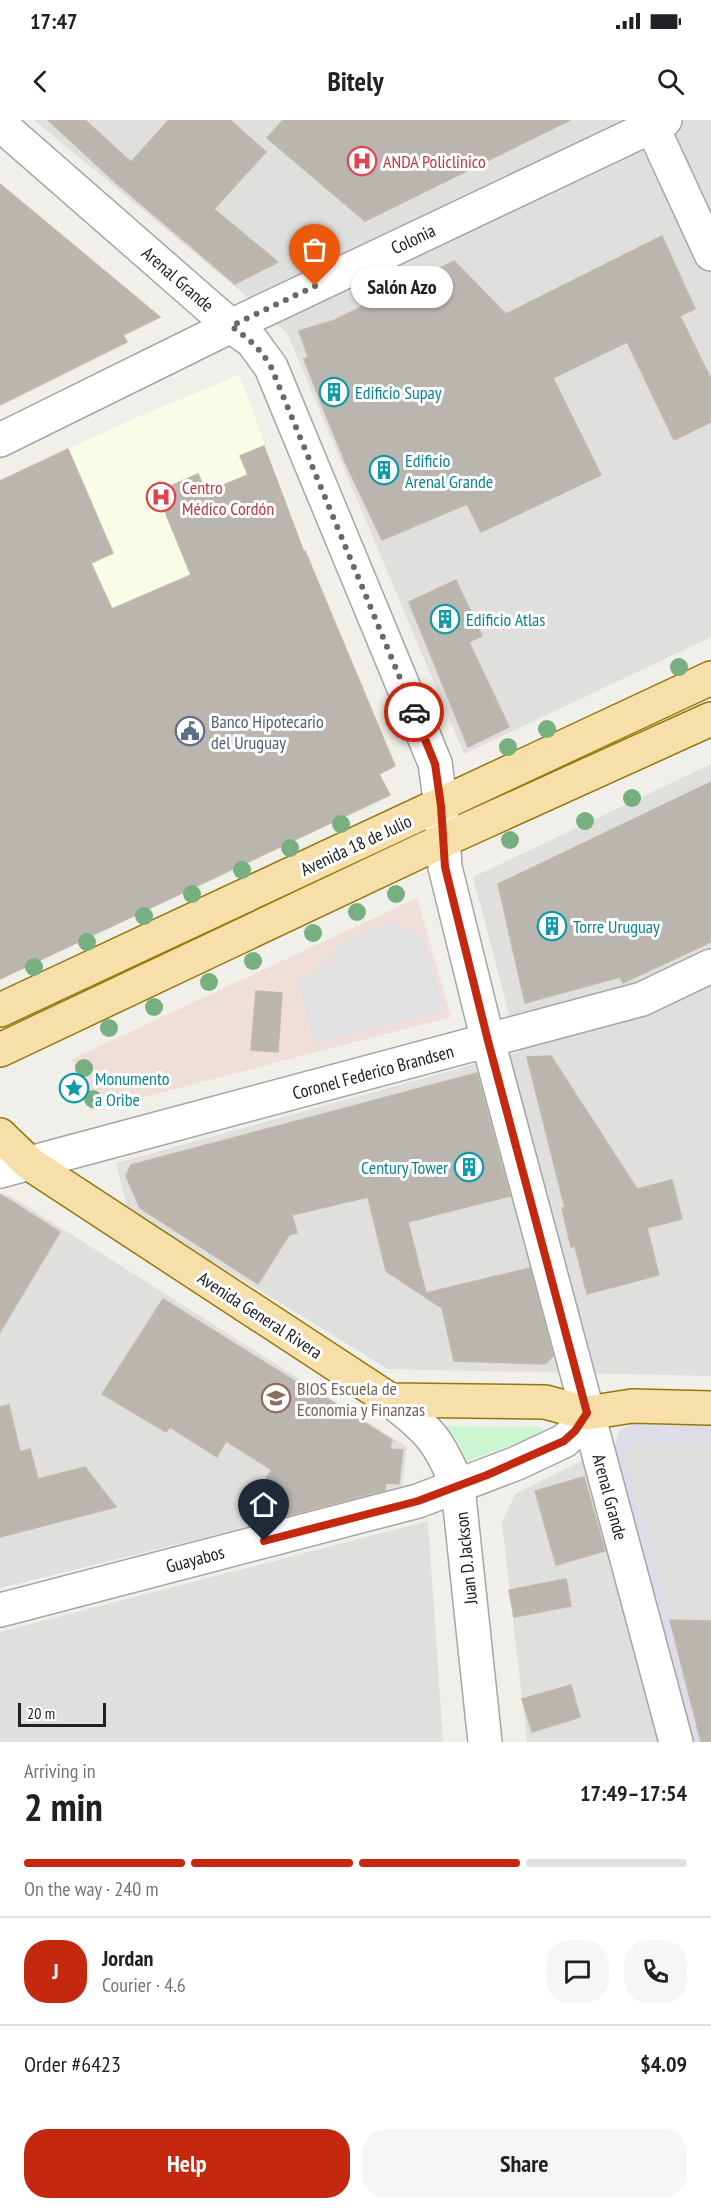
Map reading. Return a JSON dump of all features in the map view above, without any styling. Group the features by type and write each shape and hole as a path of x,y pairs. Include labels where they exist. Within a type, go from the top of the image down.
{"main road":[{"name":"Avenida 18 de Julio","path":"0,1010 711,678"},
{"name":"Avenida 18 de Julio","path":"0,1050 444,840 711,719"},
{"name":"Avenida General Rivera","path":"0,1135 15,1168 390,1400"},
{"path":"390,1400 545,1402 587,1413 632,1406 711,1408"}],"street":[{"path":"658,123 711,254"},
{"name":"Colonia","path":"0,440 231,326 658,123"},
{"name":"Arenal Grande","path":"0,124 231,326 252,341 271,367 435,764 441,806 445,867 488,1041 676,1742"},
{"name":"Coronel Federico Brandsen","path":"15,1168 642,999 711,966"},
{"name":"Juan D. Jackson","path":"390,1400 421,1424 436,1441 447,1459 458,1487 485,1742"},
{"path":"458,1487 564,1441 575,1431 587,1413"},
{"name":"Guayabos","path":"0,1610 418,1501 458,1487"}],"shaded area":[{"path":"34,120 711,120 711,637 464,754 287,333 244,294"},
{"name":"Centro Médico Cordón","path":"239,375 305,551 107,646 25,469 131,420"},
{"path":"711,764 711,1376 388,1369 128,1210 116,1163 519,1052 473,877"},
{"path":"417,898 451,1017 90,1111 72,1059"},
{"path":"392,922 423,937 445,1011 314,1044 297,979 315,972 343,942"},
{"path":"9,1195 407,1447 402,1489 0,1588 0,1197"},
{"path":"635,1424 711,1426 711,1443 632,1442 624,1450 702,1742 694,1742 616,1449 616,1439 620,1431"},
{"path":"642,1431 711,1432 711,1742 527,1742 502,1523 515,1494"},
{"path":"428,1521 443,1742 0,1742 0,1632"}],"green space":[{"path":"445,1426 542,1427 545,1434 466,1461 459,1443"}],"building":[{"path":"48,120 85,120 131,162 169,120 230,120 266,152 214,209 278,262 235,284 115,182"},
{"name":"ANDA Policlinico","path":"283,120 570,120 365,221 267,138"},
{"path":"0,184 160,317 123,335 127,342 0,405"},
{"path":"662,236 695,309 680,316 711,379 711,422 674,440 627,342 553,378 601,475 481,532 467,504 382,540 346,464 321,403 304,359 308,357 299,331 335,320 454,261 506,314"},
{"name":"Banco Hipotecario del Uruguay","path":"264,446 304,552 395,766 379,774 390,795 0,979 0,481 68,449 113,553 91,563 112,609 191,575 157,492 198,474 206,492 248,475 240,456"},
{"path":"456,580 482,636 469,642 509,727 468,747 409,602"},
{"path":"711,782 711,942 623,983 620,977 525,1003 498,884"},
{"path":"256,991 282,993 278,1052 251,1050"},
{"path":"551,1056 637,1189 672,1180 682,1219 647,1228 659,1275 587,1294 575,1246 571,1247 562,1208 565,1208 527,1057"},
{"path":"477,1073 510,1196 408,1222 426,1293 530,1268 553,1356 545,1364 454,1361 442,1308 386,1271 368,1197 292,1215 297,1233 289,1235 258,1284 140,1208 126,1176 131,1165"},
{"path":"0,1194 60,1232 0,1332"},
{"path":"163,1299 392,1440 390,1449 403,1450 399,1484 386,1483 385,1490 281,1517 277,1506 256,1493 272,1470 226,1441 217,1457 170,1427 166,1432 102,1394"},
{"path":"9,1405 20,1452 30,1449 38,1479 85,1467 116,1507 0,1537 0,1407"},
{"path":"584,1477 605,1551 556,1565 535,1491"},
{"path":"566,1579 571,1606 514,1617 509,1590"},
{"path":"670,1620 711,1621 711,1742 701,1742"},
{"path":"571,1685 580,1717 532,1732 522,1699"}],"way so far":[{"path":"315,286 231,326 252,341 271,367 414,712"}],"place":[{"name":"ANDA Policlinico","path":"362,161"},
{"name":"Salón Azo","path":"315,286"},
{"name":"Edificio Supay","path":"334,392"},
{"name":"Edificio Arenal Grande","path":"384,470"},
{"name":"Centro Médico Cordón","path":"161,497"},
{"name":"Edificio Atlas","path":"445,619"},
{"name":"Banco Hipotecario del Uruguay","path":"190,731"},
{"name":"Torre Uruguay","path":"552,926"},
{"name":"Monumento a Oribe","path":"74,1088"},
{"name":"Century Tower","path":"469,1167"},
{"name":"BIOS Escuela de Economia y Finanzas","path":"276,1398"}],"route":[{"path":"264,1541 418,1501 458,1487 564,1441 575,1431 587,1413 488,1041 445,867 441,806 435,764 414,712"}]}
